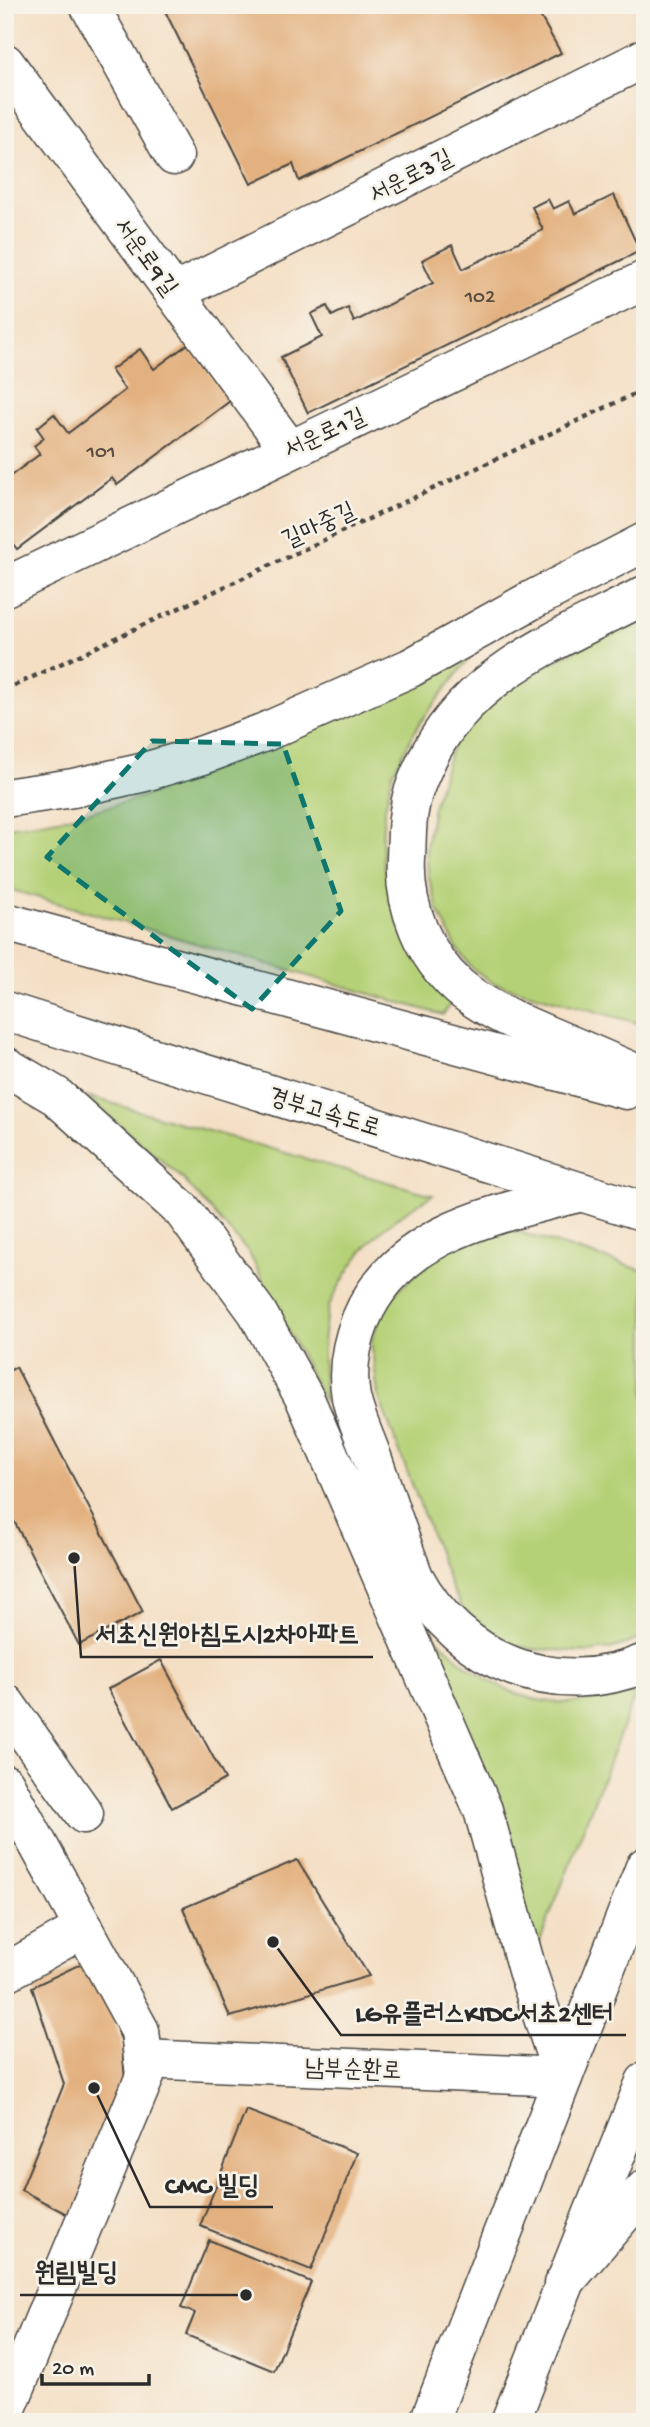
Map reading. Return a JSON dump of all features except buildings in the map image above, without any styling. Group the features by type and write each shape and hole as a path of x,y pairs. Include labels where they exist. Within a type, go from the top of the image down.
{"main road":[{"path":"89,5 174,156"},
{"name":"서운로3길","path":"174,293 645,58"},
{"name":"서운로9길","path":"5,63 289,449"},
{"name":"서운로1길","path":"5,587 645,280"},
{"path":"5,798 73,788 141,773 203,755 265,732 410,668 530,601 645,542"},
{"path":"645,595 510,668 463,704 444,728 418,780 410,805 405,865 413,917 432,954 457,985 503,1016 645,1077"},
{"path":"5,922 645,1095"},
{"name":"경부고속도로","path":"5,1010 645,1212"},
{"path":"5,1066 56,1096 183,1211 257,1312 305,1399 483,1810 527,1970 563,2077"},
{"path":"582,1192 464,1226 441,1236 404,1259 366,1307 358,1327 352,1343 350,1363 351,1399 414,1577 431,1604 457,1632 488,1654 509,1664 554,1677 579,1679 606,1676 645,1663"},
{"path":"5,1784 140,2031 145,2076 5,2413"},
{"path":"429,2422 645,1867"},
{"path":"5,1973 84,1928"},
{"name":"남부순환로","path":"143,2059 563,2077"},
{"path":"510,2422 645,2082"},
{"path":"563,2284 645,2189"}],"path":[{"name":"길마중길","path":"5,690 645,389"}],"highlighted area":[{"path":"152,741 283,744 341,911 252,1009 47,857"}],"green space":[{"path":"645,614 645,1025 493,983 472,968 457,949 438,910 428,875 426,847 433,807 453,743 499,690"},
{"path":"481,643 419,724 393,772 384,813 382,840 390,893 454,998 443,1015 5,888 5,827 88,812 204,774"},
{"path":"86,1096 433,1195 406,1212 372,1240 334,1295 326,1318 323,1342 325,1403 249,1253 183,1179"},
{"path":"512,1230 645,1271 645,1637 614,1648 590,1652 534,1649 506,1644 469,1621 451,1586 378,1395 371,1342 386,1300 446,1249"},
{"path":"419,1615 459,1659 512,1692 532,1699 572,1703 636,1692 535,1954"}],"place":[{"name":"서초신원아침도시2차아파트","path":"74,1558"},
{"name":"LG유플러스KIDC서초2센터","path":"273,1942"},
{"name":"CMC 빌딩","path":"94,2088"},
{"name":"원림빌딩","path":"246,2295"}]}
